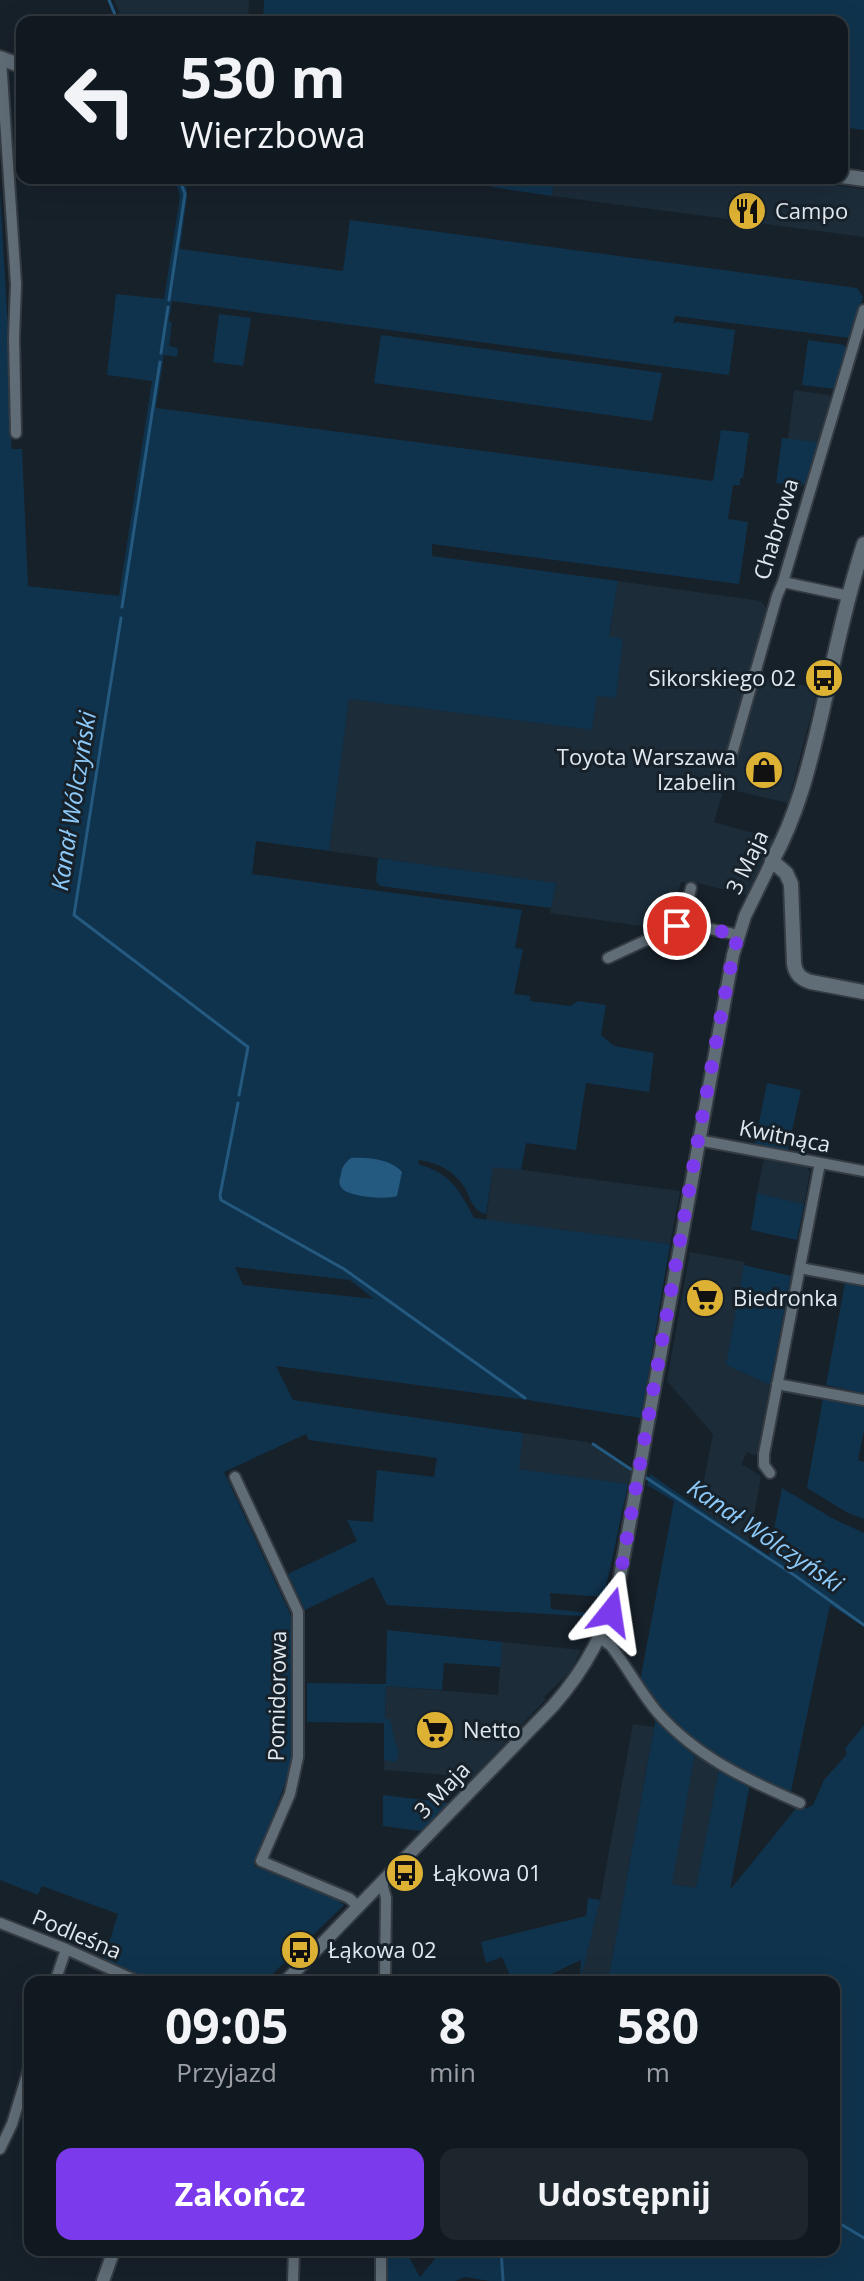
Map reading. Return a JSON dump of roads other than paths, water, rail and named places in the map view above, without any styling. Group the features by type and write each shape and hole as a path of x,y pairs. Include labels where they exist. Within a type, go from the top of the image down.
{"main road":[{"name":"3 Maja","path":"772,861 803,788 864,544"},
{"path":"772,861 786,873 790,883 796,972 811,982 864,992"}],"street":[{"path":"0,58 16,284 16,433"},
{"name":"Chabrowa","path":"730,761 864,310"},
{"path":"783,582 849,596"},
{"name":"3 Maja","path":"291,1976 553,1706 579,1674 609,1618 619,1582 728,978 745,916 772,861"},
{"path":"683,923 691,888"},
{"path":"608,958 683,923 738,935"},
{"name":"Kwitnąca","path":"698,1140 864,1171"},
{"path":"770,1473 764,1465 764,1454 820,1163"},
{"path":"800,1268 864,1280"},
{"path":"777,1384 864,1400"},
{"name":"Pomidorowa","path":"235,1477 298,1612 298,1757 290,1794 261,1861 349,1898 359,1907"},
{"path":"600,1638 611,1646 652,1705 696,1749 723,1767 800,1803"},
{"path":"382,1883 386,1898 385,1976"},
{"name":"Podleśna","path":"0,1923 126,1976"},
{"path":"57,1976 66,1949"},
{"path":"0,2149 12,2124 24,2085"},
{"path":"103,2281 112,2256"},
{"path":"293,2281 294,2256"},
{"path":"381,2256 381,2281"}],"waterway":[{"name":"Kanał Wólczyński","path":"109,0 116,16"},
{"name":"Kanał Wólczyński","path":"169,300 185,194 181,184"},
{"name":"Kanał Wólczyński","path":"161,353 168,307"},
{"name":"Kanał Wólczyński","path":"122,607 160,362"},
{"name":"Kanał Wólczyński","path":"121,618 74,915 248,1047 239,1095"},
{"name":"Kanał Wólczyński","path":"238,1103 221,1200 344,1269 525,1398"},
{"name":"Kanał Wólczyński","path":"593,1444 632,1470"},
{"name":"Kanał Wólczyński","path":"645,1477 864,1625"},
{"path":"840,2224 864,2238"},
{"path":"501,2256 503,2280"}],"place":[{"name":"Campo","path":"747,211"},
{"name":"Sikorskiego 02","path":"824,678"},
{"name":"Toyota Warszawa Izabelin","path":"764,770"},
{"name":"Biedronka","path":"705,1298"},
{"name":"Netto","path":"435,1730"},
{"name":"Łąkowa 01","path":"405,1873"},
{"name":"Łąkowa 02","path":"300,1950"}]}
